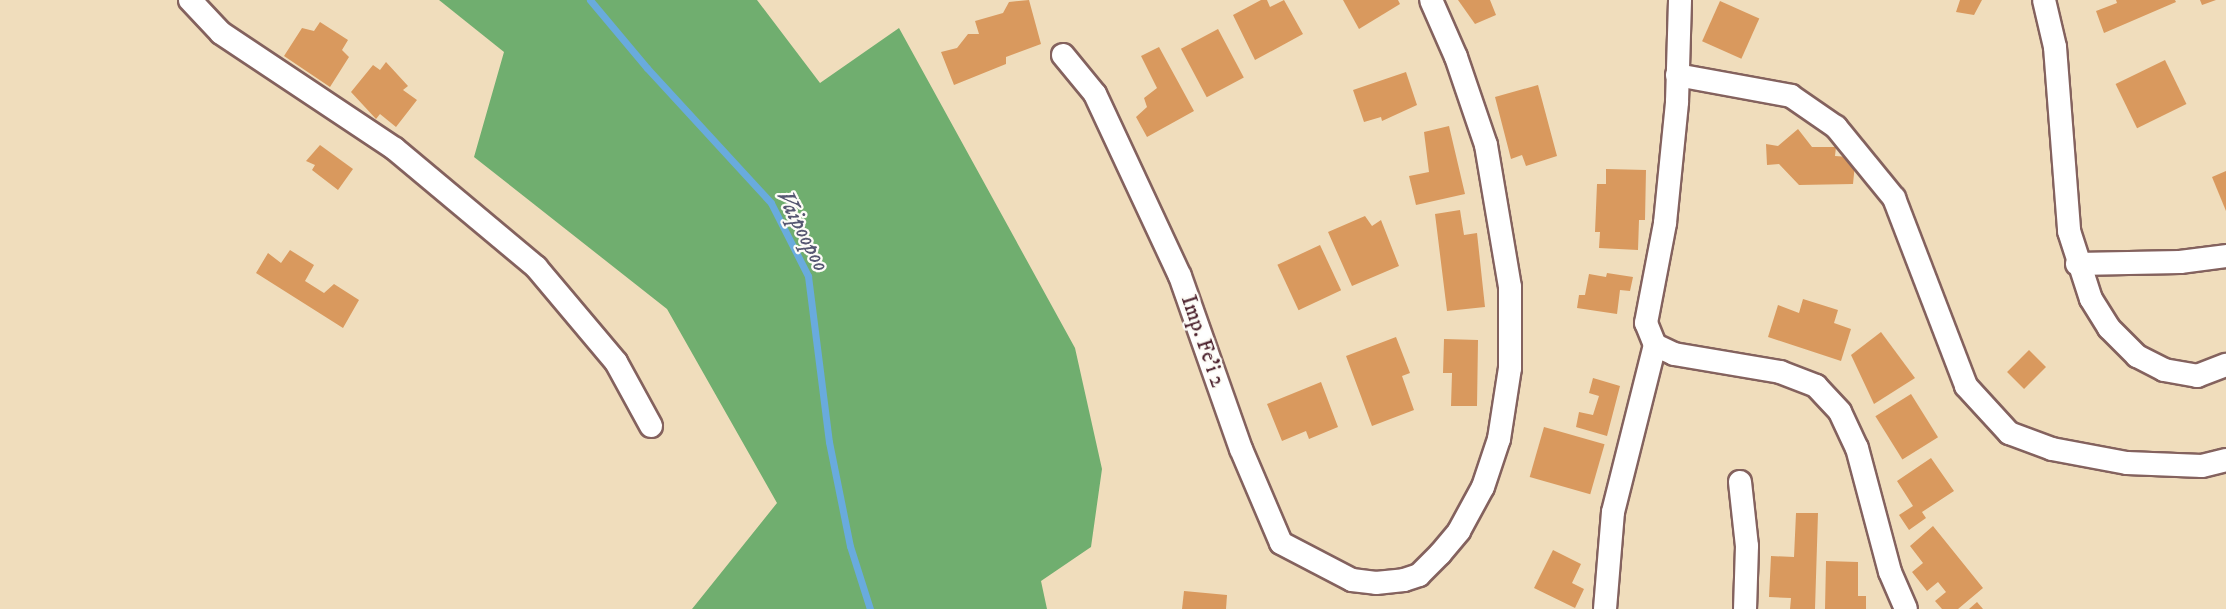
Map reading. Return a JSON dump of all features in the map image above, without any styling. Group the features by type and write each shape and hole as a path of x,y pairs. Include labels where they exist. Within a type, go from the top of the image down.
{"street":[{"path":"190,0 221,33 395,149 537,267 616,362 651,426"},
{"name":"Imp. Fe'i 2","path":"1063,55 1095,94 1180,276 1241,449 1281,543 1325,569 1361,583 1376,583 1419,575 1459,531 1483,487 1499,439 1509,378 1510,287 1486,145 1456,57 1431,0"},
{"path":"1605,609 1613,512 1655,345 1646,323 1665,223 1677,75 1680,0"},
{"path":"2044,0 2055,47 2069,231 2077,264 2091,299 2109,328 2137,356 2180,375 2197,376 2226,365"},
{"path":"1677,75 1791,96 1836,127 1894,198 1966,386 2009,433 2052,449 2127,463 2202,466 2226,460"},
{"path":"2077,264 2180,262 2226,256"},
{"path":"1655,345 1674,354 1780,372 1816,386 1840,412 1857,448 1890,572 1906,609"},
{"path":"1740,482 1747,546 1745,609"}],"green space":[{"path":"439,0 757,0 820,83 899,28 1075,348 1102,469 1091,547 1041,581 1047,609 692,609 777,503 667,309 474,157 504,52"}],"building":[{"path":"1029,0 1041,44 1006,57 1006,64 954,85 941,52 957,48 968,34 979,34 975,21 1003,13 1009,2"},
{"path":"1261,0 1267,0 1270,7 1284,0 1303,34 1255,60 1233,15"},
{"path":"1343,0 1398,0 1400,4 1359,29"},
{"path":"1458,0 1490,0 1496,15 1475,24"},
{"path":"1960,0 1982,0 1974,15 1956,12"},
{"path":"2116,0 2175,0 2176,2 2104,33 2096,11 2117,3"},
{"path":"2200,0 2216,0 2202,5"},
{"path":"1720,1 1759,18 1741,59 1702,41"},
{"path":"320,22 348,40 342,50 349,57 330,87 284,56 302,28 314,31"},
{"path":"1218,29 1244,78 1207,97 1181,49"},
{"path":"1159,47 1194,111 1147,137 1136,117 1147,107 1144,98 1157,88 1141,56"},
{"path":"2165,60 2186,104 2137,128 2116,84"},
{"path":"386,62 408,86 403,90 417,100 396,127 380,114 376,119 351,92 373,65 380,70"},
{"path":"1406,72 1417,105 1382,121 1381,117 1364,122 1353,90"},
{"path":"1538,85 1557,156 1526,166 1522,155 1511,159 1495,97"},
{"path":"1449,126 1465,194 1416,205 1409,176 1429,172 1424,132"},
{"path":"1798,129 1812,147 1836,147 1835,156 1849,157 1855,164 1853,184 1799,185 1779,164 1767,165 1766,144 1778,146"},
{"path":"320,145 353,169 338,190 312,170 315,165 306,161"},
{"path":"1606,169 1646,170 1645,220 1639,220 1638,250 1599,248 1600,232 1595,232 1597,184 1606,184"},
{"path":"2226,171 2226,211 2212,177"},
{"path":"1460,210 1464,235 1477,233 1485,307 1447,311 1435,214"},
{"path":"1365,216 1372,226 1381,220 1399,266 1352,286 1328,232"},
{"path":"1320,245 1341,290 1299,310 1277,265"},
{"path":"290,250 314,265 305,281 324,293 334,284 359,300 343,328 256,273 268,253 281,263"},
{"path":"1607,273 1633,277 1630,291 1620,290 1617,314 1577,308 1579,295 1585,295 1589,274 1606,277"},
{"path":"1803,299 1838,310 1834,323 1851,329 1841,361 1768,337 1778,305 1799,313"},
{"path":"1881,332 1915,378 1874,404 1851,355"},
{"path":"1396,337 1410,373 1402,376 1414,410 1372,426 1346,356"},
{"path":"1444,339 1478,340 1477,406 1451,406 1452,373 1443,373"},
{"path":"2029,350 2046,367 2024,389 2007,372"},
{"path":"1593,378 1620,386 1607,436 1576,427 1579,412 1593,415 1599,396 1589,393"},
{"path":"1321,382 1338,427 1309,439 1306,431 1282,441 1267,404"},
{"path":"1911,394 1938,437 1902,460 1875,416"},
{"path":"1544,427 1605,444 1590,494 1530,477"},
{"path":"1931,458 1954,491 1922,512 1926,518 1909,530 1899,515 1913,506 1897,481"},
{"path":"1796,513 1818,513 1815,609 1790,609 1791,598 1769,597 1771,556 1794,557"},
{"path":"1933,526 1983,588 1958,609 1942,609 1935,601 1946,592 1938,582 1927,591 1912,572 1923,563 1910,546"},
{"path":"1553,550 1581,564 1572,583 1584,589 1575,608 1534,588"},
{"path":"1826,561 1858,562 1858,596 1866,596 1866,609 1825,609"},
{"path":"1184,591 1227,595 1226,609 1182,609"},
{"path":"1977,602 1983,609 1969,609"}],"waterway":[{"name":"Vaipoopoo","path":"590,0 647,68 771,203 808,276 829,442 850,546 870,609"}]}
